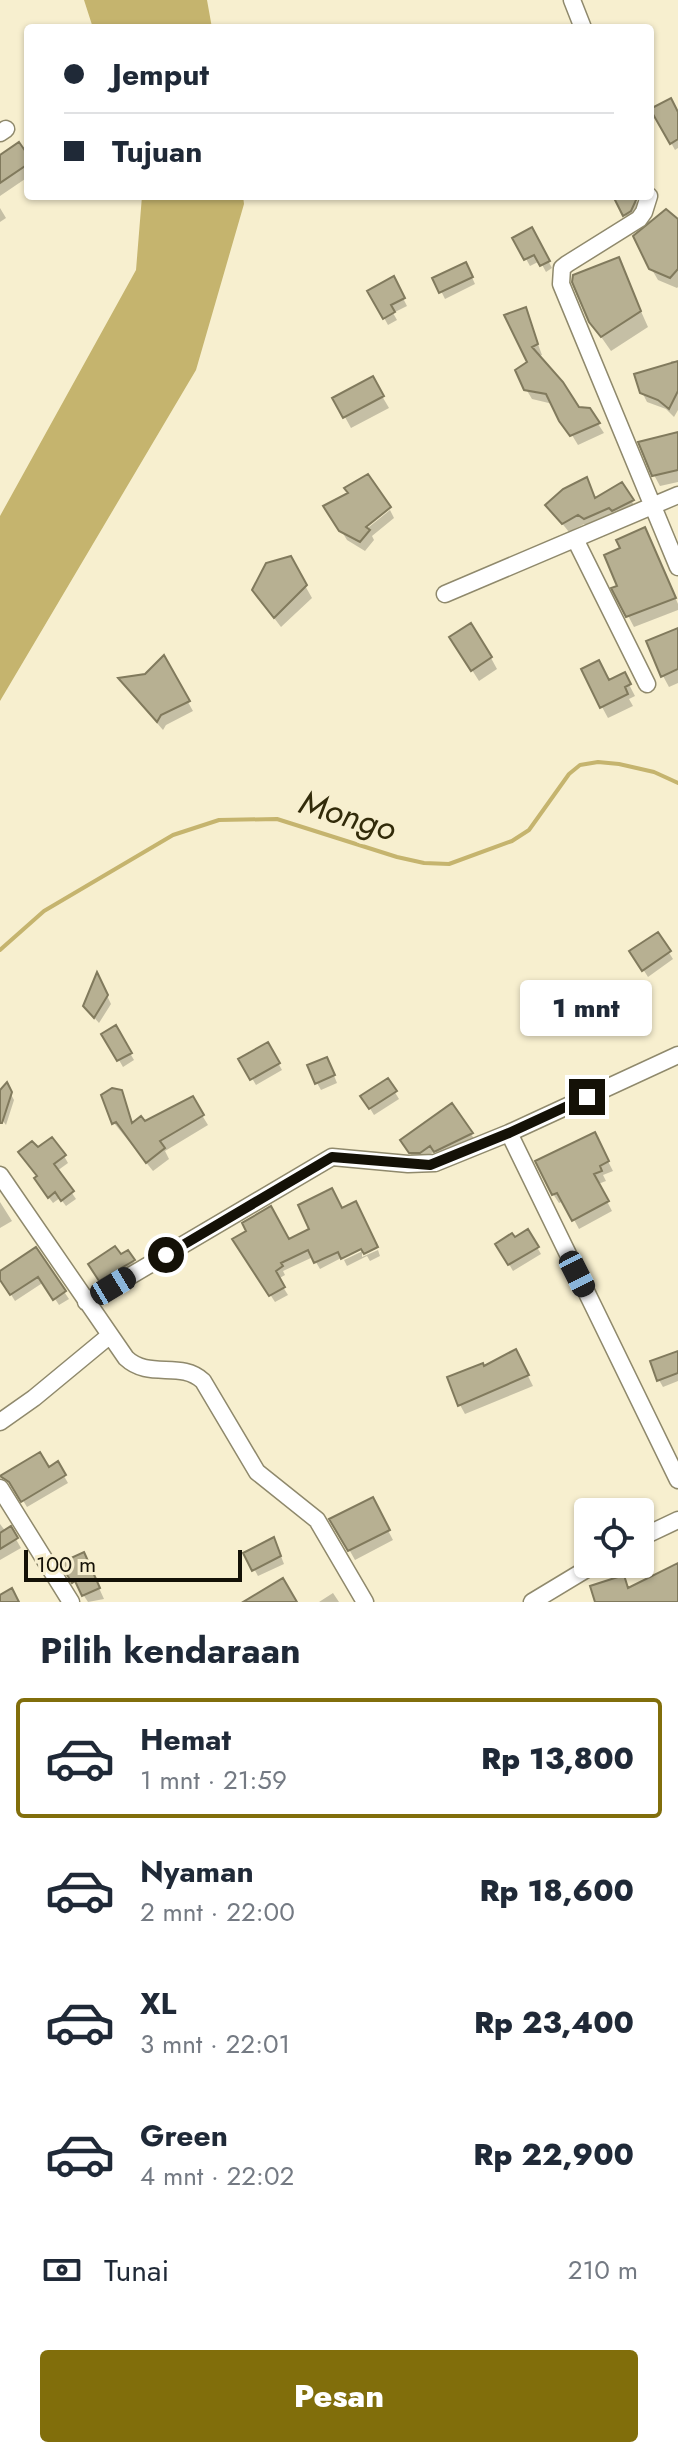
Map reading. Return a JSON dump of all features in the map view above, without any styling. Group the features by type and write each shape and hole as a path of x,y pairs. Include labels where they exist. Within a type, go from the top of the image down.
{"street":[{"path":"572,0 581,24"},
{"path":"648,200 639,219 567,264 560,275 563,290 678,567"},
{"path":"445,594 678,495"},
{"path":"575,539 647,684"},
{"path":"86,1302 332,1157 430,1165 509,1133 678,1055"},
{"path":"509,1133 678,1480"},
{"path":"0,1175 126,1358 137,1367 149,1370 186,1370 203,1381 257,1472 317,1520 365,1602"},
{"path":"0,1422 109,1336"},
{"path":"0,1488 71,1602"},
{"path":"654,1531 678,1520"},
{"path":"532,1602 574,1577"}],"shaded area":[{"path":"84,0 207,0 211,24 92,24"},
{"path":"142,200 244,200 196,370 0,701 0,516 136,270"}],"building":[{"path":"671,98 678,112 678,139 670,144 654,116 654,107"},
{"path":"19,142 24,149 24,167 0,183 0,155"},
{"path":"615,200 636,200 631,211 623,216"},
{"path":"666,209 678,219 678,269 670,278 649,269 633,236"},
{"path":"532,227 550,261 540,266 534,255 524,260 512,238"},
{"path":"619,257 641,311 601,337 589,322 572,282 573,275"},
{"path":"466,262 473,277 439,293 432,278"},
{"path":"394,276 405,298 391,305 395,312 383,319 367,291"},
{"path":"526,307 538,344 532,347 563,382 579,407 590,408 600,423 570,436 546,394 524,390 515,370 527,362 504,315"},
{"path":"678,361 678,391 669,409 658,400 640,393 634,374"},
{"path":"373,376 384,396 343,418 332,398"},
{"path":"678,432 678,470 652,476 638,442"},
{"path":"368,474 391,507 366,527 370,530 360,542 339,531 323,506 348,493 344,488"},
{"path":"587,477 595,498 622,482 634,500 612,511 609,508 584,519 578,515 562,524 545,505 563,489"},
{"path":"645,527 676,598 626,617 611,588 617,586 604,555 620,548 616,540"},
{"path":"291,556 307,585 274,618 252,590 266,563"},
{"path":"471,623 492,657 471,671 449,637"},
{"path":"678,628 678,669 661,677 646,641"},
{"path":"164,655 190,701 161,715 157,722 118,678 145,674"},
{"path":"599,660 609,680 625,672 631,684 625,687 628,694 600,708 581,669"},
{"path":"658,932 671,951 642,971 629,951"},
{"path":"97,972 108,995 94,1018 83,1006"},
{"path":"116,1025 132,1053 117,1061 101,1034"},
{"path":"268,1042 280,1063 250,1080 238,1059"},
{"path":"327,1057 335,1075 315,1084 307,1065"},
{"path":"388,1078 397,1091 369,1109 360,1096"},
{"path":"7,1082 12,1092 0,1123 0,1090"},
{"path":"112,1088 122,1090 132,1123 141,1116 145,1121 193,1096 204,1115 160,1141 165,1148 146,1163 116,1122 112,1124 101,1095"},
{"path":"452,1103 473,1133 434,1152 430,1146 420,1153 409,1153 400,1140"},
{"path":"595,1132 609,1161 600,1166 602,1171 594,1174 609,1201 572,1221 557,1193 552,1195 535,1161"},
{"path":"52,1137 66,1155 54,1164 74,1191 61,1201 55,1192 48,1198 34,1178 37,1176 18,1152 32,1141 38,1147"},
{"path":"332,1188 342,1208 356,1201 378,1247 364,1254 361,1249 341,1259 338,1252 314,1263 308,1250 281,1263 283,1266 276,1271 285,1287 269,1296 232,1239 246,1231 242,1223 271,1206 289,1239 309,1229 298,1205"},
{"path":"528,1229 539,1247 508,1265 495,1244 512,1233 515,1237"},
{"path":"115,1246 121,1254 128,1250 135,1260 99,1281 88,1264"},
{"path":"36,1247 66,1291 53,1300 38,1277 10,1295 0,1280 0,1271"},
{"path":"516,1349 529,1375 458,1406 447,1377 483,1363 484,1366"},
{"path":"678,1351 678,1373 657,1381 650,1361"},
{"path":"40,1452 49,1467 58,1461 66,1475 21,1502 9,1482 0,1476"},
{"path":"373,1497 390,1530 348,1551 329,1519"},
{"path":"11,1526 18,1538 0,1549 0,1533"},
{"path":"274,1537 281,1556 252,1571 243,1553"},
{"path":"84,1552 100,1588 82,1596 75,1581 72,1583 60,1563"},
{"path":"678,1563 678,1602 595,1602 590,1586 625,1578 628,1588 654,1578 654,1575"},
{"path":"283,1578 297,1602 243,1602"},
{"path":"12,1588 19,1602 0,1602 0,1595"}],"waterway":[{"name":"Mongo","path":"0,950 44,911 173,835 219,820 277,819 397,857 449,864 512,841 529,830 569,774 580,765 598,762 619,764 654,772 678,783"}],"route":[{"path":"166,1255 332,1157 430,1165 587,1097"}]}
